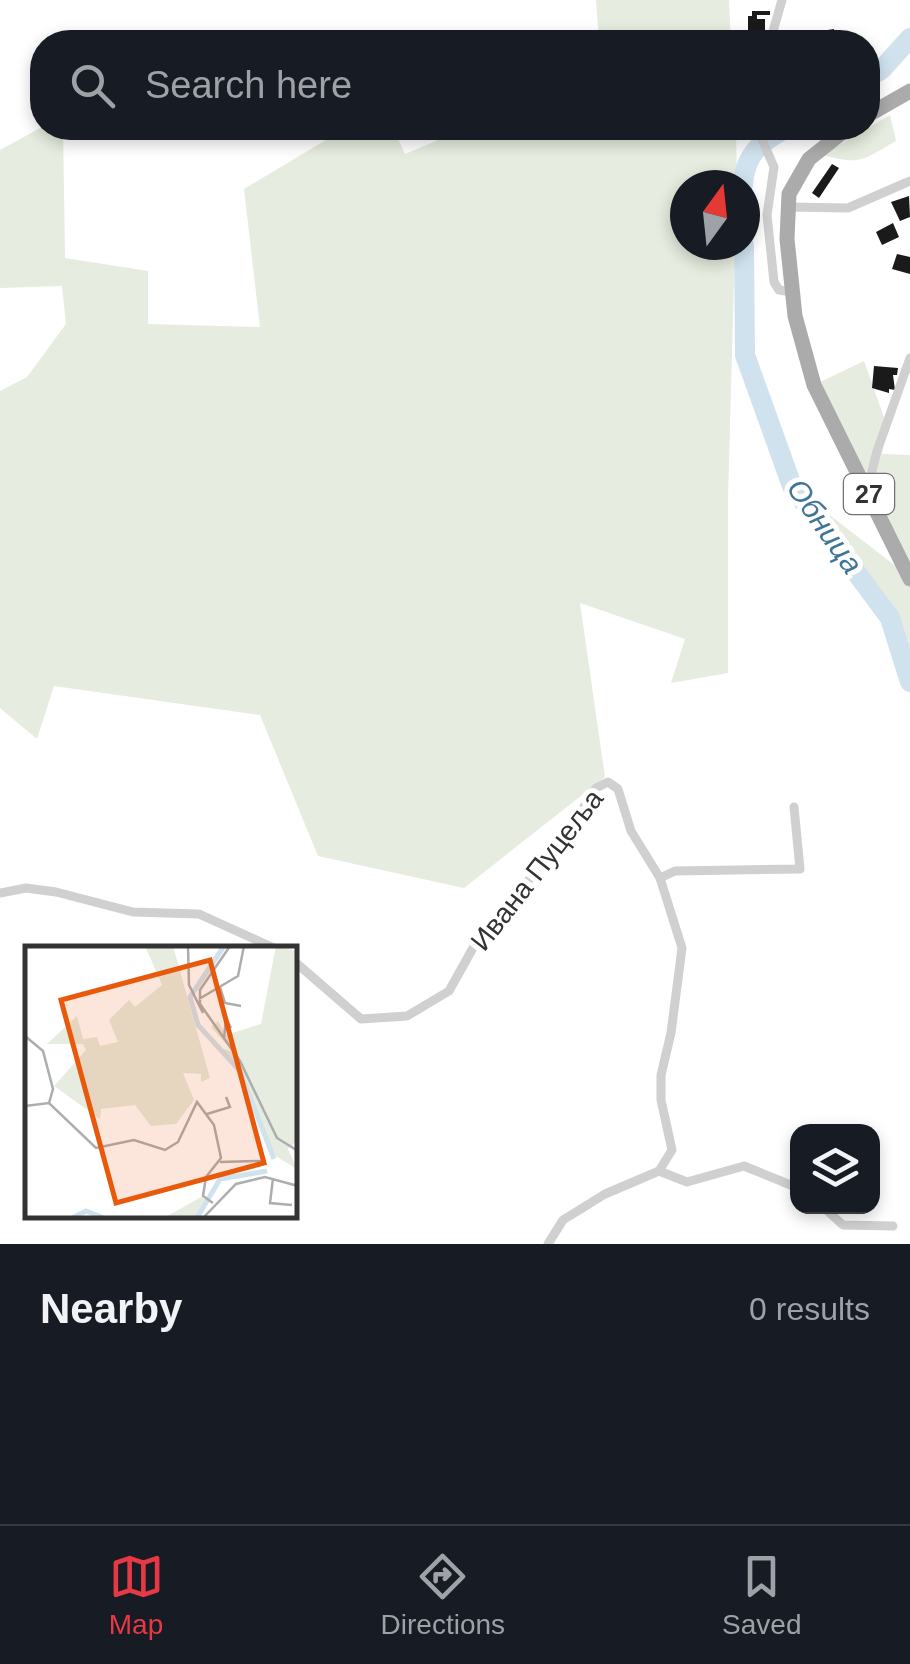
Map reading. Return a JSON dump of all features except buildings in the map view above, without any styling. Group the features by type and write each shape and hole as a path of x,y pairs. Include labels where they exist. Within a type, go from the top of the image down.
{"main road":[{"path":"880,108 910,91"},
{"name":"27","path":"831,140 802,168 792,185 787,207 797,329 814,385 910,579"}],"street":[{"path":"773,30 782,0"},
{"path":"763,140 774,173 767,224 774,282 779,290 792,292"},
{"path":"787,207 848,208 910,180"},
{"path":"867,490 910,358"},
{"name":"Ивана Пуцеља","path":"298,965 361,1018 407,1016 449,991 478,939 560,844 596,788 608,782 618,789 631,831 660,878 682,948 672,1033 661,1076 661,1100 672,1150 660,1172"},
{"path":"660,878 675,872 800,868 794,807"},
{"path":"0,892 26,888 132,912 199,914 269,946"},
{"path":"548,1244 564,1220 605,1194 660,1172 687,1182 744,1166 790,1185"},
{"path":"831,1214 843,1225 893,1226"}],"shaded area":[{"path":"596,0 729,0 730,30 598,30"},
{"path":"890,115 896,141 860,159 822,155 848,140 880,140 880,121"},
{"path":"30,134 30,140 63,140 65,258 148,271 148,324 260,327 244,189 326,140 399,140 405,154 438,140 736,140 737,170 670,170 670,260 735,260 728,673 671,683 685,639 580,603 605,777 464,888 318,856 260,715 54,686 37,739 0,708 0,391 27,377 66,324 62,286 0,288 0,150"},
{"path":"864,361 886,423 882,454 910,455 910,682 890,617 792,486 906,574 814,385"}],"waterway":[{"name":"Обница","path":"880,70 910,38"},
{"name":"Обница","path":"745,170 767,140"},
{"name":"Обница","path":"744,260 745,355 792,486 890,618 910,682"}]}
